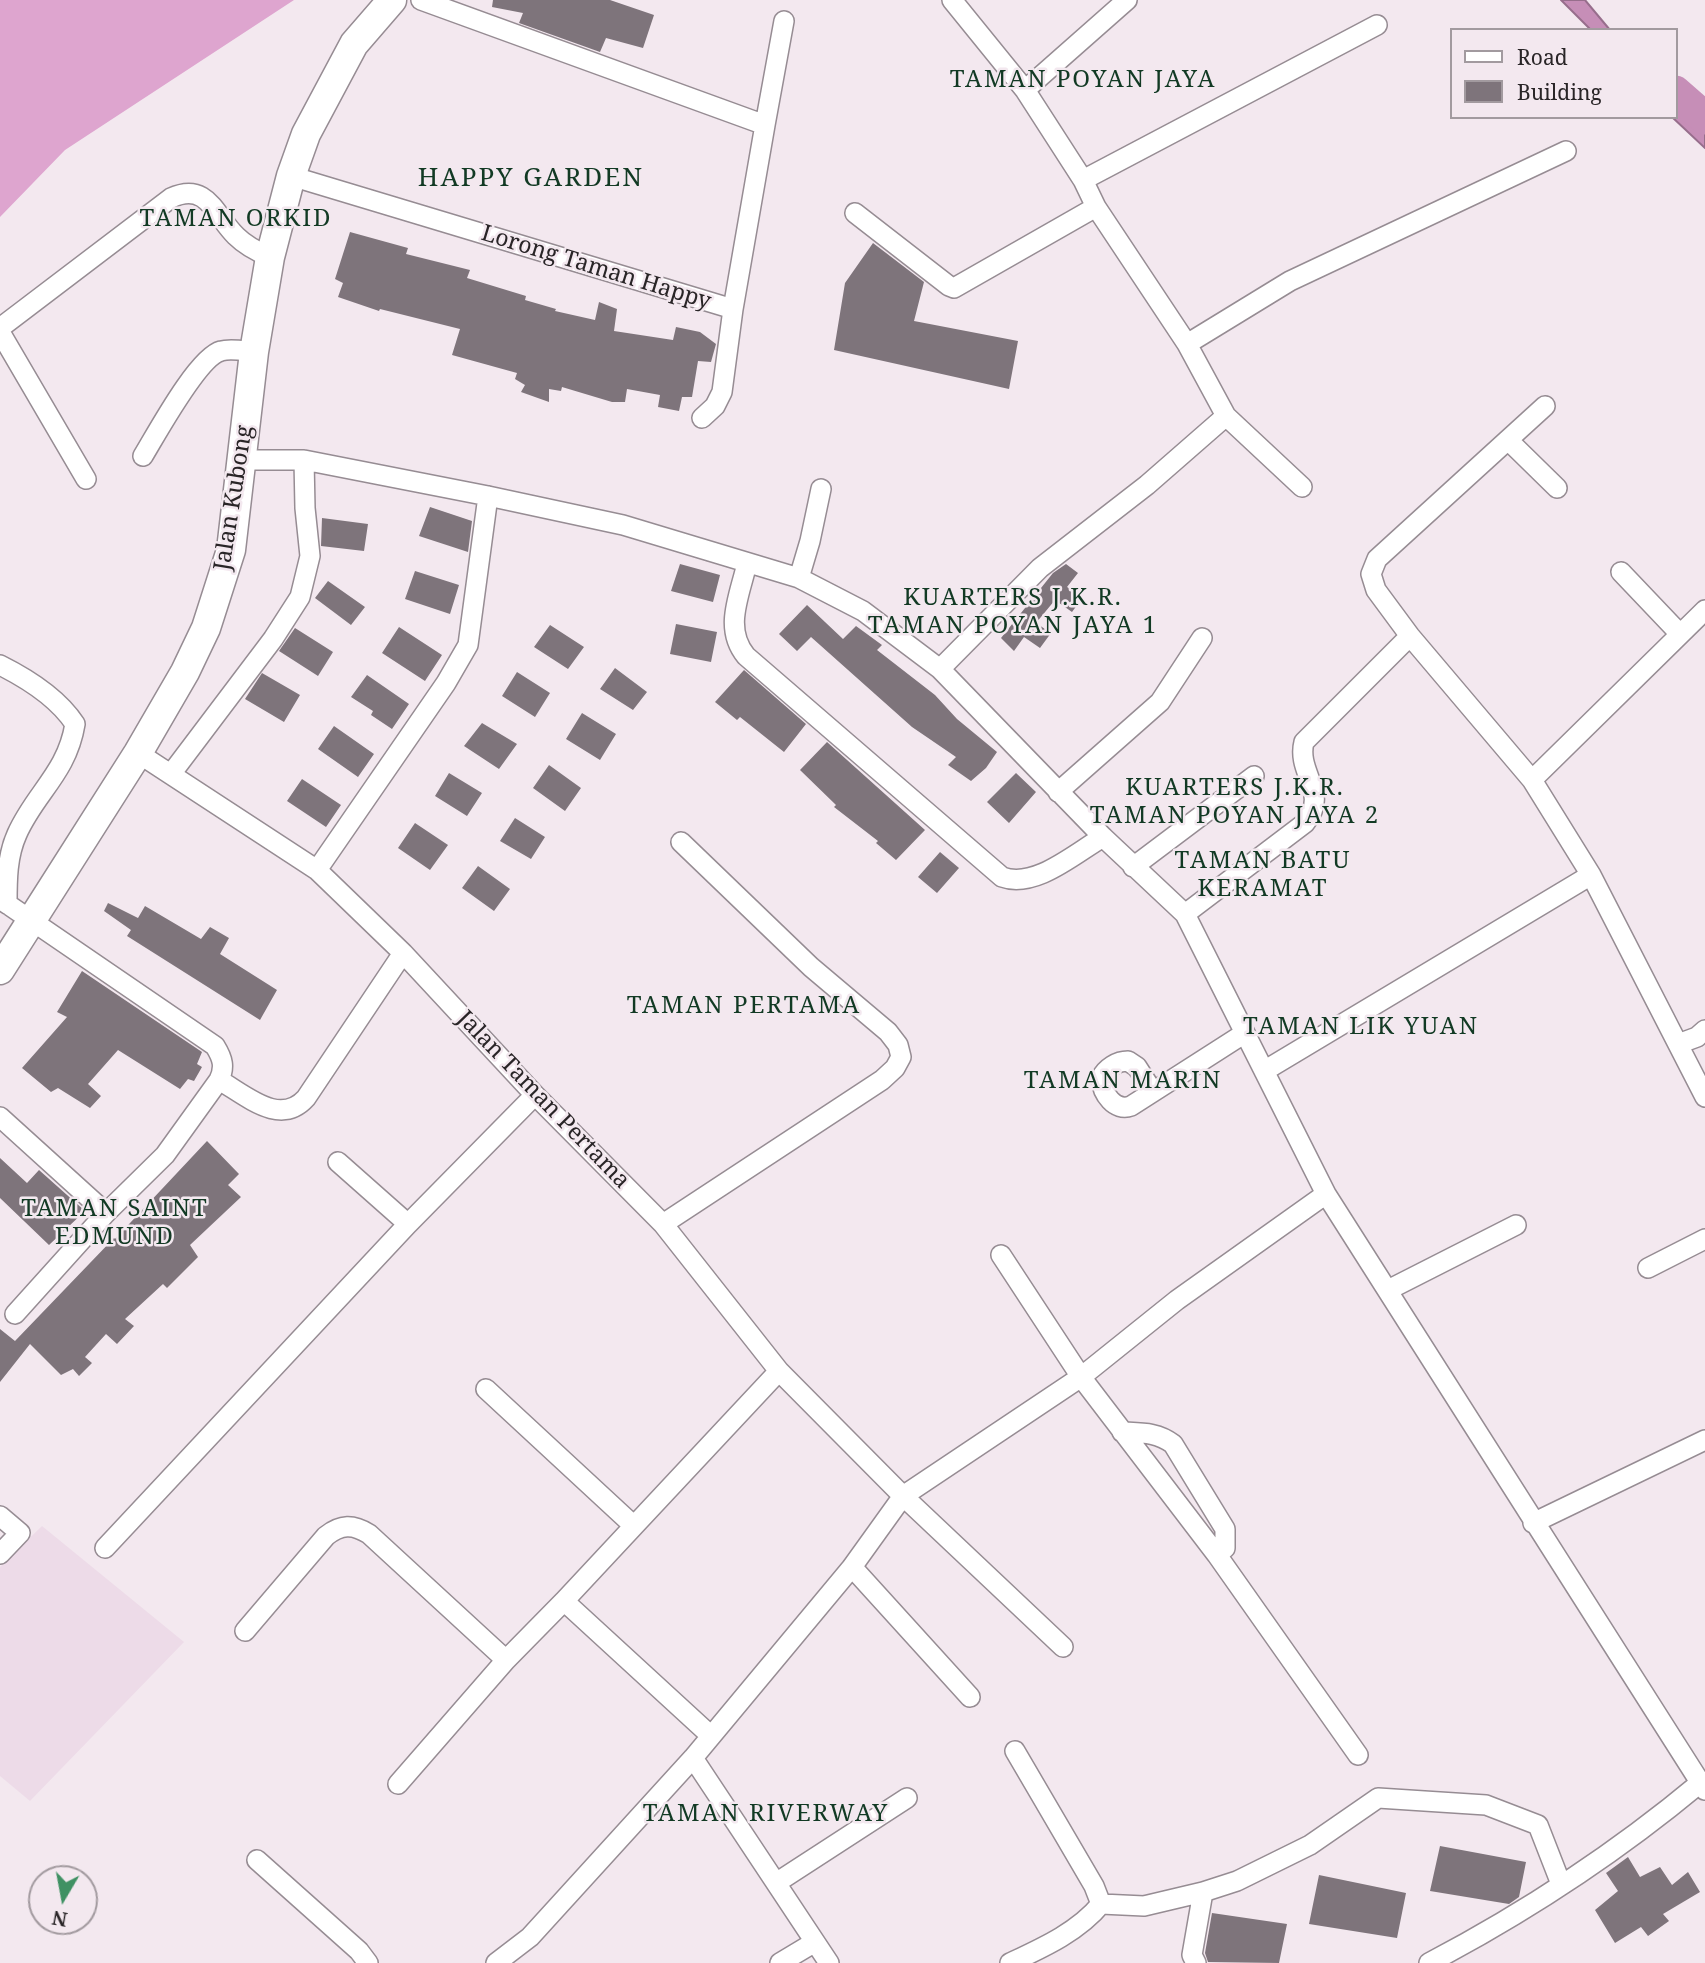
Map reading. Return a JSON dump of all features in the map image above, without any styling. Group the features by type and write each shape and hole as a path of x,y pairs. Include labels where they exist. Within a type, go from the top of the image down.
{"highway":[{"name":"Jalan Kubong","path":"0,970 138,753 185,672 206,628 231,550 254,352 270,257 291,176 306,134 354,44 393,0"}],"street":[{"path":"421,0 765,125"},
{"path":"952,0 1025,90 1083,180 1096,207 1187,344 1226,416 1301,487"},
{"path":"1025,90 1127,0"},
{"name":"Lorong Taman Happy","path":"291,176 733,309 784,21"},
{"path":"1083,180 1377,25"},
{"path":"1187,344 1290,281 1566,151"},
{"path":"86,479 0,330 171,198 181,194 202,196 236,236 254,250 270,257"},
{"path":"855,213 954,288 1096,207"},
{"path":"702,418 715,406 722,392 733,309"},
{"path":"143,456 209,356 222,350 254,352"},
{"path":"1545,406 1377,559 1371,573 1376,590 1410,636 1532,780 1591,875 1705,1097"},
{"path":"940,669 1040,568 1147,485 1226,416"},
{"path":"1508,440 1557,488"},
{"path":"242,460 304,460 488,496 623,525 799,578 863,611 940,669 1058,792 1133,867 1185,914 1326,1195 1395,1287 1703,1787 1593,1866 1561,1884 1498,1927 1429,1963"},
{"path":"171,774 273,639 300,597 310,556 304,460"},
{"path":"799,578 821,489"},
{"path":"317,870 446,683 468,645 488,496"},
{"path":"747,563 734,618 733,631 737,645 746,656 1002,877 1012,881 1034,878 1103,837"},
{"path":"1621,572 1680,634"},
{"path":"1532,780 1705,610"},
{"path":"1185,914 1312,815 1315,794 1303,760 1304,742 1410,636"},
{"path":"1058,792 1160,702 1202,638"},
{"path":"0,665 23,677 66,710 75,724 66,757 17,833 9,858 4,902 215,1046 222,1057 223,1069 219,1080 164,1155 106,1213 15,1314"},
{"name":"Jalan Taman Pertama","path":"138,753 317,870 403,953 535,1095 663,1224 779,1371 903,1496 1063,1647"},
{"path":"1133,867 1254,776"},
{"path":"663,1224 882,1080 895,1068 901,1057 898,1045 888,1032 811,967 681,842"},
{"path":"1264,1071 1591,875"},
{"path":"219,1080 274,1110 297,1108 403,953"},
{"path":"1678,1044 1697,1037 1705,1030"},
{"path":"1153,1092 1245,1032"},
{"path":"105,1548 408,1224 535,1095"},
{"path":"0,1117 106,1213"},
{"path":"338,1162 408,1224"},
{"path":"496,1963 530,1937 692,1758 852,1567 903,1496 1081,1377 1177,1300 1326,1195"},
{"path":"1395,1287 1516,1226"},
{"path":"1648,1268 1705,1239"},
{"path":"1001,1255 1081,1377 1217,1555 1358,1755"},
{"path":"398,1784 506,1660 779,1371"},
{"path":"486,1389 634,1526"},
{"path":"1122,1432 1152,1433 1163,1436 1173,1444 1225,1529 1225,1548 1217,1555"},
{"path":"1540,1519 1705,1440"},
{"path":"0,1516 20,1533 0,1554"},
{"path":"245,1631 326,1536 335,1529 347,1526 359,1528 369,1534 506,1660"},
{"path":"852,1567 970,1698"},
{"path":"564,1601 710,1735"},
{"path":"1015,1751 1094,1886 1101,1904"},
{"path":"692,1758 828,1963"},
{"path":"776,1883 907,1798"},
{"path":"1010,1963 1042,1948 1082,1923 1101,1904 1144,1906 1237,1881 1310,1845 1378,1798 1486,1805 1538,1825 1561,1884"},
{"path":"257,1860 359,1951 368,1963"},
{"path":"1196,1963 1192,1955 1203,1892"},
{"path":"780,1963 815,1942"}],"shaded area":[{"path":"0,0 294,0 65,150 0,217"},
{"path":"1561,0 1585,0 1608,28 1589,28"},
{"path":"1677,102 1705,126 1705,148 1674,119 1677,119"},
{"path":"42,1526 184,1642 30,1801 0,1776 0,1567"}],"building":[{"path":"493,0 610,0 654,15 643,48 606,38 600,52 519,23 523,13 492,7"},
{"path":"350,232 408,248 406,254 470,270 467,278 526,296 525,300 556,309 555,311 595,320 599,302 617,309 614,331 673,340 676,327 700,332 716,344 711,362 698,361 692,397 682,397 679,411 658,407 660,395 627,389 625,402 612,402 562,387 561,391 549,389 549,402 521,392 525,385 515,379 517,373 452,355 460,329 380,309 379,311 338,297 343,283 335,279"},
{"path":"873,243 924,282 914,321 1018,341 1009,389 834,350 845,283"},
{"path":"430,507 472,521 468,552 419,536"},
{"path":"322,518 368,524 364,551 321,546"},
{"path":"680,564 720,575 713,602 671,591"},
{"path":"1066,564 1078,573 1067,587 1083,597 1072,612 1055,600 1036,623 1051,633 1040,648 1024,637 1014,651 1001,638 1053,573"},
{"path":"415,571 459,585 450,614 405,599"},
{"path":"328,581 365,607 351,625 315,598"},
{"path":"807,605 843,639 856,626 882,645 877,650 935,695 957,719 997,752 986,768 971,781 948,765 956,757 912,727 811,637 797,651 779,634"},
{"path":"676,624 717,632 711,662 670,654"},
{"path":"550,625 584,647 568,669 534,647"},
{"path":"399,627 442,655 425,681 382,653"},
{"path":"295,628 333,652 318,676 279,651"},
{"path":"615,668 647,692 633,710 600,689"},
{"path":"744,670 806,724 784,752 740,717 737,720 715,702"},
{"path":"517,672 550,693 535,717 502,696"},
{"path":"262,673 300,695 284,722 245,699"},
{"path":"367,675 409,704 392,729 371,715 373,711 351,697"},
{"path":"582,713 616,734 600,760 566,739"},
{"path":"482,723 517,744 499,769 464,746"},
{"path":"334,726 374,754 358,777 318,749"},
{"path":"827,742 925,830 896,860 876,843 878,841 834,807 836,805 800,770"},
{"path":"549,765 581,788 565,811 533,788"},
{"path":"449,773 482,793 467,816 435,796"},
{"path":"1016,773 1036,792 1009,823 987,802"},
{"path":"302,779 341,805 326,827 287,801"},
{"path":"515,818 545,837 531,859 500,841"},
{"path":"415,823 448,845 430,870 398,848"},
{"path":"940,852 959,868 937,893 918,877"},
{"path":"478,866 510,889 494,911 462,888"},
{"path":"108,903 138,918 145,906 201,939 210,927 229,938 220,954 277,990 260,1020 127,936 131,930 104,911"},
{"path":"82,971 202,1052 197,1064 202,1067 194,1081 188,1079 180,1089 118,1050 88,1084 101,1096 90,1108 58,1088 51,1092 22,1068 67,1017 57,1012"},
{"path":"207,1141 239,1174 228,1185 241,1197 190,1245 198,1257 167,1288 163,1284 125,1319 134,1326 117,1344 106,1334 85,1357 92,1363 79,1376 73,1369 61,1375 30,1344 0,1382 0,1329 15,1341"},
{"path":"0,1158 27,1183 39,1170 85,1211 49,1245 0,1198"},
{"path":"1440,1846 1526,1862 1519,1897 1509,1904 1430,1891"},
{"path":"1628,1857 1640,1877 1660,1867 1672,1885 1688,1872 1700,1892 1663,1914 1669,1921 1648,1936 1641,1927 1615,1943 1595,1910 1618,1891 1606,1873"},
{"path":"1319,1875 1406,1893 1397,1938 1309,1924"},
{"path":"1212,1913 1287,1924 1279,1963 1208,1962 1205,1953"}],"waterway":[{"path":"1677,94 1705,118"}],"district":[{"name":"TAMAN POYAN JAYA","path":"1083,80"},
{"name":"HAPPY GARDEN","path":"531,179"},
{"name":"TAMAN ORKID","path":"236,219"},
{"name":"KUARTERS J.K.R. TAMAN POYAN JAYA 1","path":"1013,612"},
{"name":"KUARTERS J.K.R. TAMAN POYAN JAYA 2","path":"1235,802"},
{"name":"TAMAN BATU KERAMAT","path":"1263,875"},
{"name":"TAMAN PERTAMA","path":"744,1006"},
{"name":"TAMAN LIK YUAN","path":"1361,1027"},
{"name":"TAMAN MARIN","path":"1123,1081"},
{"name":"TAMAN SAINT EDMUND","path":"115,1223"},
{"name":"TAMAN RIVERWAY","path":"766,1814"}]}
